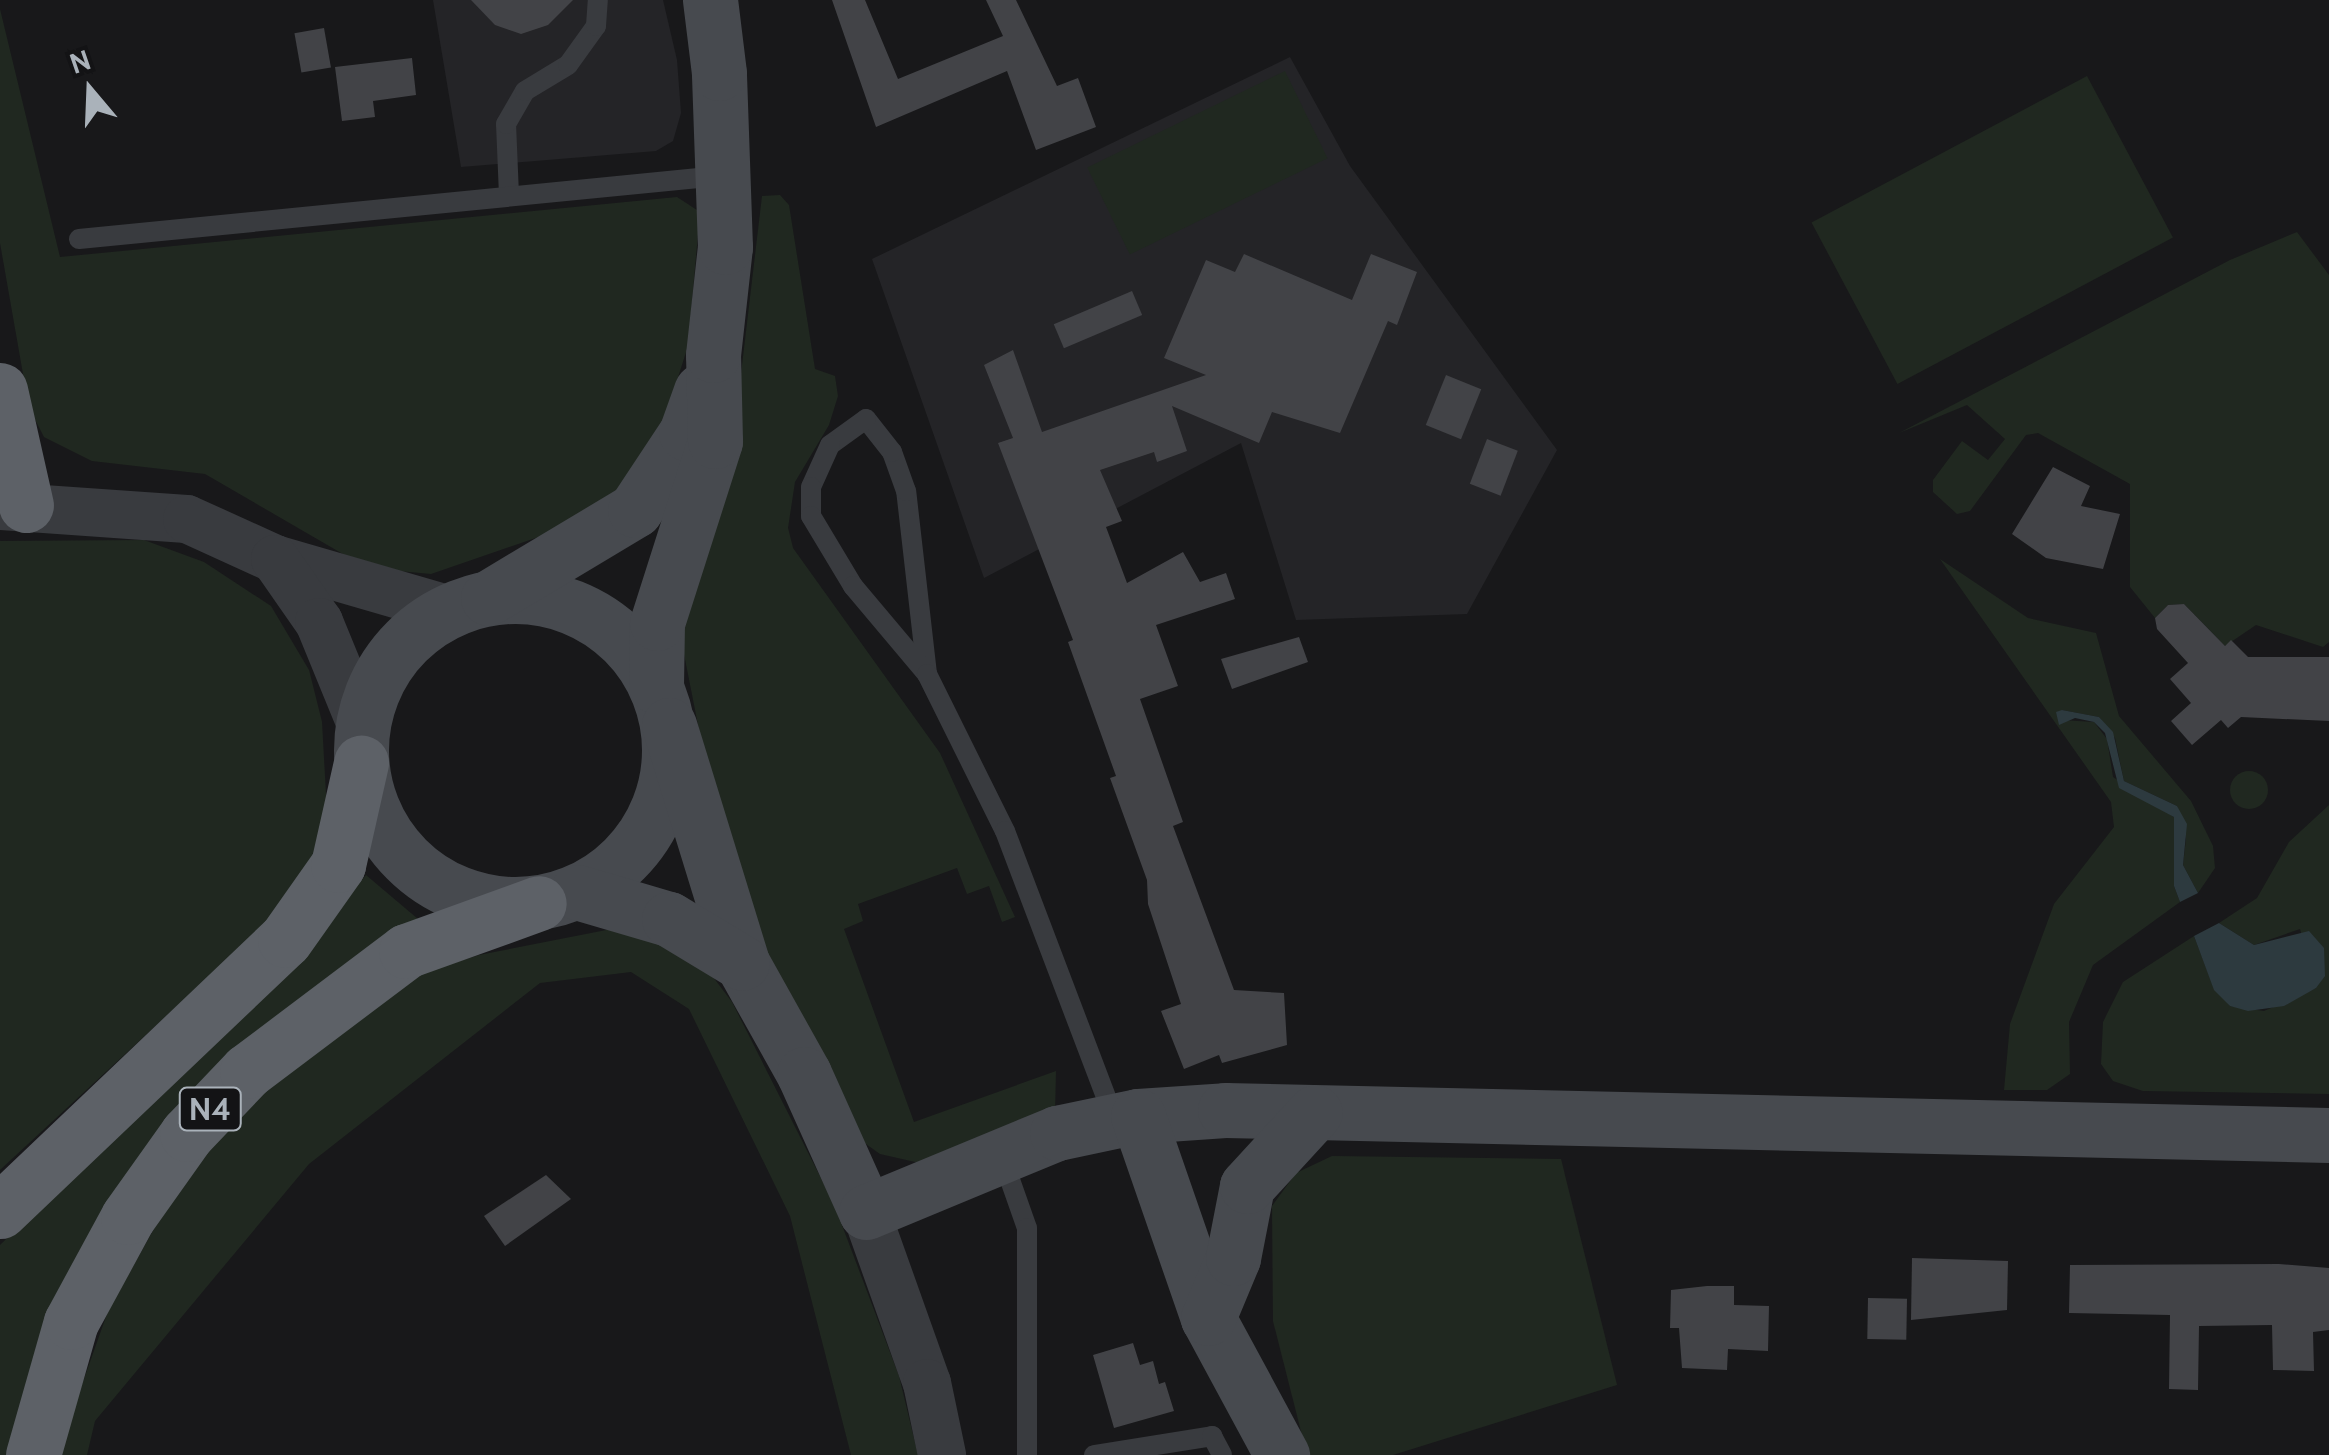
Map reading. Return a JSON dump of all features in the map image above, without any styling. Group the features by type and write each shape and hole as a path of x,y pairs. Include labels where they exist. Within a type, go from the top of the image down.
{"highway":[{"path":"0,390 13,506"},
{"name":"N4","path":"0,1211 59,1150 285,940 338,865 361,746"},
{"name":"N4","path":"33,1455 71,1322 128,1217 187,1134 247,1071 406,951 558,898"}],"main road":[{"path":"558,898 639,844 660,808 670,767 657,623 715,441 713,355 726,247 710,0"},
{"path":"713,355 686,433 636,510 416,631 389,660 361,746 376,817 420,872 456,893 497,904 558,898 669,919 742,963"},
{"path":"469,604 528,596 567,604 603,622 634,650 662,706 742,963 804,1074 866,1212 1057,1134 1126,1118 1315,1112 2329,1136"},
{"path":"1208,1318 1233,1258 1247,1186 1315,1112"},
{"path":"1126,1118 1208,1318 1282,1455"}],"street":[{"path":"13,506 187,519 275,558 469,604"},
{"path":"275,558 319,622 361,746"},
{"path":"866,1212 926,1382 942,1455"}],"lane":[{"path":"509,196 506,124 525,91 568,66 596,26 598,0"},
{"path":"79,238 724,175"},
{"path":"927,674 906,491 892,452 866,419 830,445 811,487 811,516 854,586 927,674 1006,831 1126,1118"},
{"path":"1002,1158 1026,1228 1027,1455"},
{"path":"1094,1455 1212,1436 1222,1455"}],"shaded area":[{"path":"433,0 663,0 677,60 681,113 673,141 656,151 461,167"},
{"path":"0,9 60,257 677,197 700,212 688,346 657,443 618,493 550,533 431,574 367,568 205,474 92,461 44,437 29,408 0,243"},
{"path":"1290,57 1350,166 1557,450 1467,614 1296,620 1241,443 984,578 872,259"},
{"path":"1285,71 1328,158 1130,255 1087,167"},
{"path":"2087,76 2173,238 1897,384 1812,222"},
{"path":"780,195 789,205 815,369 835,376 838,396 829,425 795,482 788,528 793,548 940,753 1015,917 1002,922 989,886 967,894 957,868 858,904 863,921 844,929 914,1122 1056,1071 1055,1114 924,1164 880,1154 859,1139 735,911 679,629 734,433 762,196"},
{"path":"2297,232 2329,275 2329,642 2323,647 2256,625 2225,646 2184,604 2168,605 2155,618 2130,587 2130,484 2038,433 2026,435 1970,511 1957,514 1933,492 1933,480 1962,441 1988,460 2005,439 1967,405 1899,433 2230,260"},
{"path":"144,540 204,562 271,606 309,670 322,722 328,830 297,895 0,1170 0,541"},
{"path":"1940,559 2028,618 2096,633 2119,716 2191,801 2213,846 2215,868 2198,893 2183,865 2186,839 2177,806 2124,781 2115,738 2099,717 2062,710 2062,720 2094,722 2107,739 2113,777 2174,817 2174,886 2180,902 2093,965 2069,1022 2070,1074 2047,1090 2004,1090 2010,1024 2054,904 2114,827 2111,802"},
{"path":"2056,712 2099,717 2113,732 2124,781 2177,806 2187,824 2183,865 2198,893 2180,902 2174,886 2174,817 2119,788 2105,733 2094,722 2075,718 2059,725"},
{"path":"2249,771 2262,777 2268,790 2262,803 2249,809 2236,803 2230,790 2236,777"},
{"path":"2329,805 2329,1094 2143,1091 2113,1081 2101,1064 2103,1022 2123,982 2194,936 2212,983 2230,1006 2264,1011 2316,988 2300,929 2254,945 2219,923 2257,898 2289,842"},
{"path":"366,875 418,919 205,1083 10,1455 0,1455 0,1245 305,948"},
{"path":"642,923 691,948 732,1002 834,1204 899,1376 918,1455 851,1455 790,1216 689,1009 631,972 540,983 309,1164 95,1421 87,1455 57,1455 108,1311 164,1211 217,1138 281,1072 412,976 479,955"},
{"path":"2219,923 2254,945 2309,931 2324,948 2325,976 2316,988 2284,1006 2248,1011 2230,1006 2214,990 2194,936"},
{"path":"1332,1156 1561,1159 1617,1385 1393,1455 1307,1455 1273,1321 1272,1206 1296,1173"}],"building":[{"path":"471,0 573,0 548,25 521,34 495,25"},
{"path":"832,0 865,0 898,79 1003,36 986,0 1016,0 1057,86 1078,78 1096,127 1036,150 1007,71 876,127"},
{"path":"324,28 331,67 301,73 294,33"},
{"path":"412,58 416,95 373,101 375,117 342,121 335,67"},
{"path":"1244,254 1352,300 1371,254 1417,272 1397,325 1388,321 1340,433 1272,412 1259,443 1172,406 1187,451 1157,462 1154,452 1100,470 1122,521 1106,527 1127,583 1183,552 1200,582 1226,573 1235,599 1156,625 1178,686 1140,699 1183,822 1173,826 1234,990 1284,993 1287,1045 1222,1063 1219,1055 1184,1069 1161,1011 1181,1004 1148,904 1147,880 1110,778 1116,776 1068,642 1073,640 998,443 1013,438 984,365 1013,350 1042,432 1206,375 1164,358 1206,260 1235,272"},
{"path":"1132,291 1142,315 1064,348 1054,324"},
{"path":"1446,375 1481,389 1461,439 1426,425"},
{"path":"1487,439 1518,451 1501,496 1470,484"},
{"path":"2053,467 2090,486 2081,506 2120,514 2103,569 2046,558 2012,534"},
{"path":"2184,604 2225,646 2231,640 2248,657 2329,657 2329,721 2241,717 2228,728 2221,720 2192,745 2171,721 2191,703 2170,679 2188,663 2157,629 2155,618 2168,605"},
{"path":"1299,637 1308,662 1232,689 1221,659"},
{"path":"546,1175 571,1199 505,1246 484,1216"},
{"path":"1912,1258 2008,1261 2007,1310 1911,1320"},
{"path":"2279,1264 2329,1268 2329,1330 2313,1332 2314,1371 2273,1370 2272,1325 2199,1326 2198,1390 2169,1389 2170,1315 2069,1313 2070,1265"},
{"path":"1734,1286 1734,1305 1769,1306 1768,1351 1728,1349 1727,1370 1682,1368 1679,1328 1670,1328 1671,1290"},
{"path":"1868,1298 1907,1299 1906,1340 1867,1339"},
{"path":"1133,1343 1140,1365 1153,1361 1159,1384 1165,1382 1174,1411 1114,1428 1093,1355"}]}
